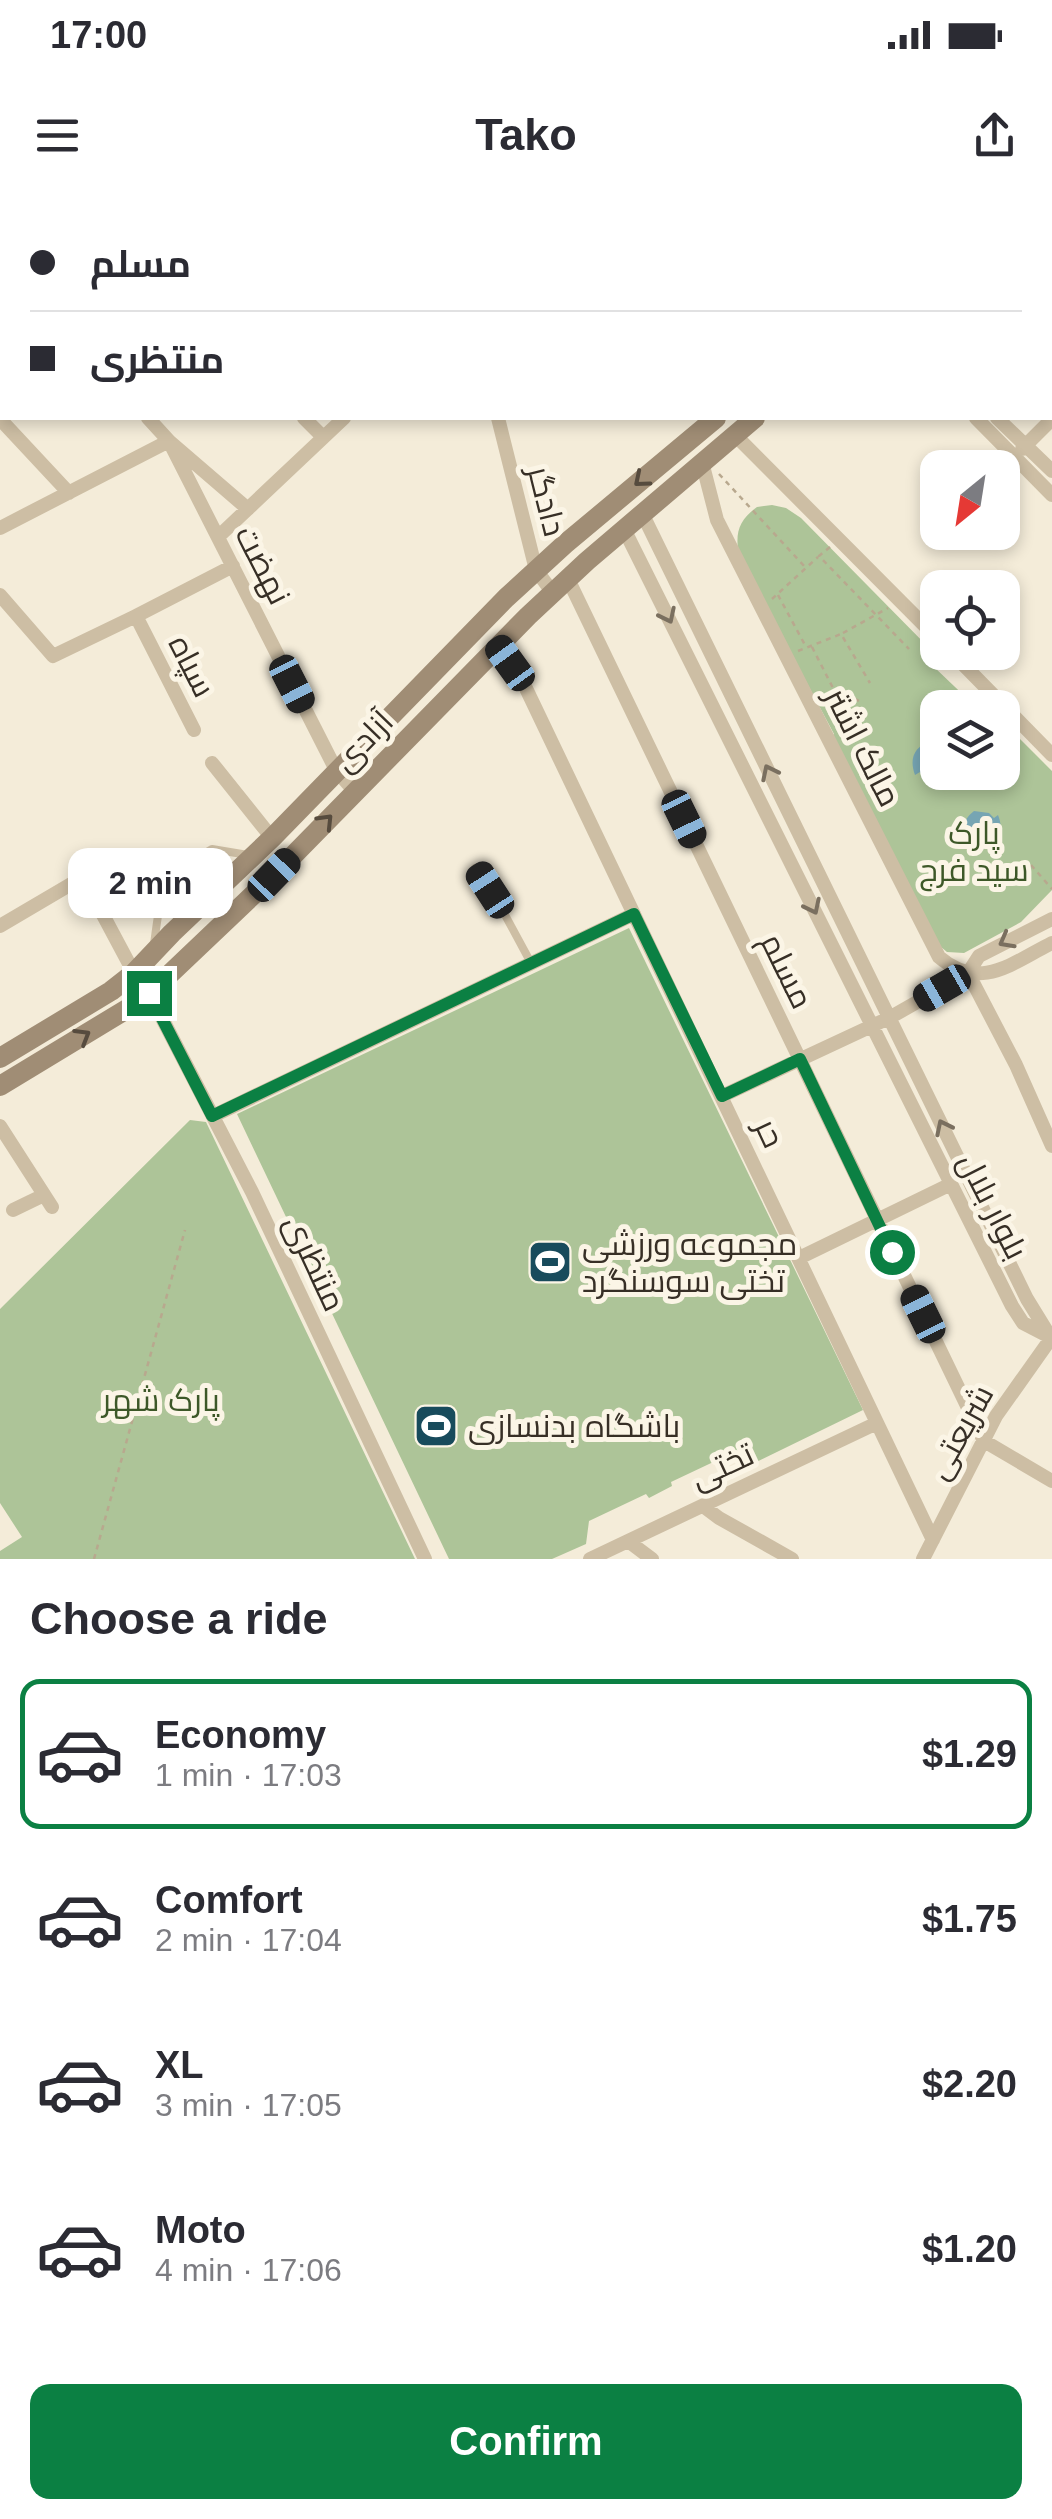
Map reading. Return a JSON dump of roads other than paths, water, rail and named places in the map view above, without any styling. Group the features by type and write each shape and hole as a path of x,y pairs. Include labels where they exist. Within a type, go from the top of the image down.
{"main road":[{"name":"آزادی","path":"0,1058 134,973 506,598 714,420"},
{"name":"آزادی","path":"0,1086 149,993 261,888 560,586 753,420"}],"street":[{"path":"0,420 69,493"},
{"name":"نهضت","path":"150,420 169,440 336,770 355,792"},
{"path":"306,420 323,438"},
{"path":"218,537 342,420"},
{"name":"دادگر","path":"498,420 536,570 560,586"},
{"path":"978,420 1008,450"},
{"path":"999,420 1052,471"},
{"path":"1020,450 1050,420"},
{"path":"734,435 920,621"},
{"path":"0,528 169,440 248,508"},
{"name":"مالک اشتر","path":"704,461 717,520 761,608 939,956 953,968 968,973 1052,1146"},
{"path":"1020,462 1052,495"},
{"name":"بلوار بلال","path":"642,513 1028,1299 1052,1337"},
{"name":"بلوار بلال","path":"624,529 1012,1306 1022,1323 1052,1337"},
{"name":"سپاه","path":"194,730 136,616 233,566"},
{"name":"مسلم","path":"560,586 800,1059 984,1440"},
{"path":"0,594 53,656 136,616"},
{"name":"حر","path":"498,646 522,680 933,1540"},
{"path":"969,670 1052,754"},
{"path":"212,763 272,838"},
{"path":"0,926 82,880 134,973"},
{"path":"212,1116 634,914"},
{"path":"722,1096 890,1018 968,973 979,956 1052,919"},
{"path":"968,973 992,973 1052,943"},
{"name":"منتظری","path":"149,993 260,1210 425,1559"},
{"path":"0,1126 48,1201 13,1210"},
{"path":"799,1258 951,1184"},
{"name":"شریعتی","path":"922,1559 996,1416 1052,1337"},
{"name":"تختی","path":"590,1559 877,1423"},
{"path":"984,1440 1052,1481"},
{"path":"703,1506 792,1559"},
{"path":"628,1541 652,1559"}],"lane":[{"path":"153,952 163,890 178,869 212,849 252,856"},
{"path":"476,868 531,963"}],"water":[{"path":"920,748 920,772 915,775 913,759"},
{"path":"974,811 989,813 994,818 998,815 1000,833 986,848 978,849 962,840 967,837 966,820"}],"place":[{"name":"مجموعه ورزشی تختی سوسنگرد","path":"550,1262"},
{"name":"باشگاه بدنسازی","path":"436,1426"}],"park label":[{"name":"پارک سید فرج","path":"974,852"},
{"name":"پارک شهر","path":"161,1400"}]}
